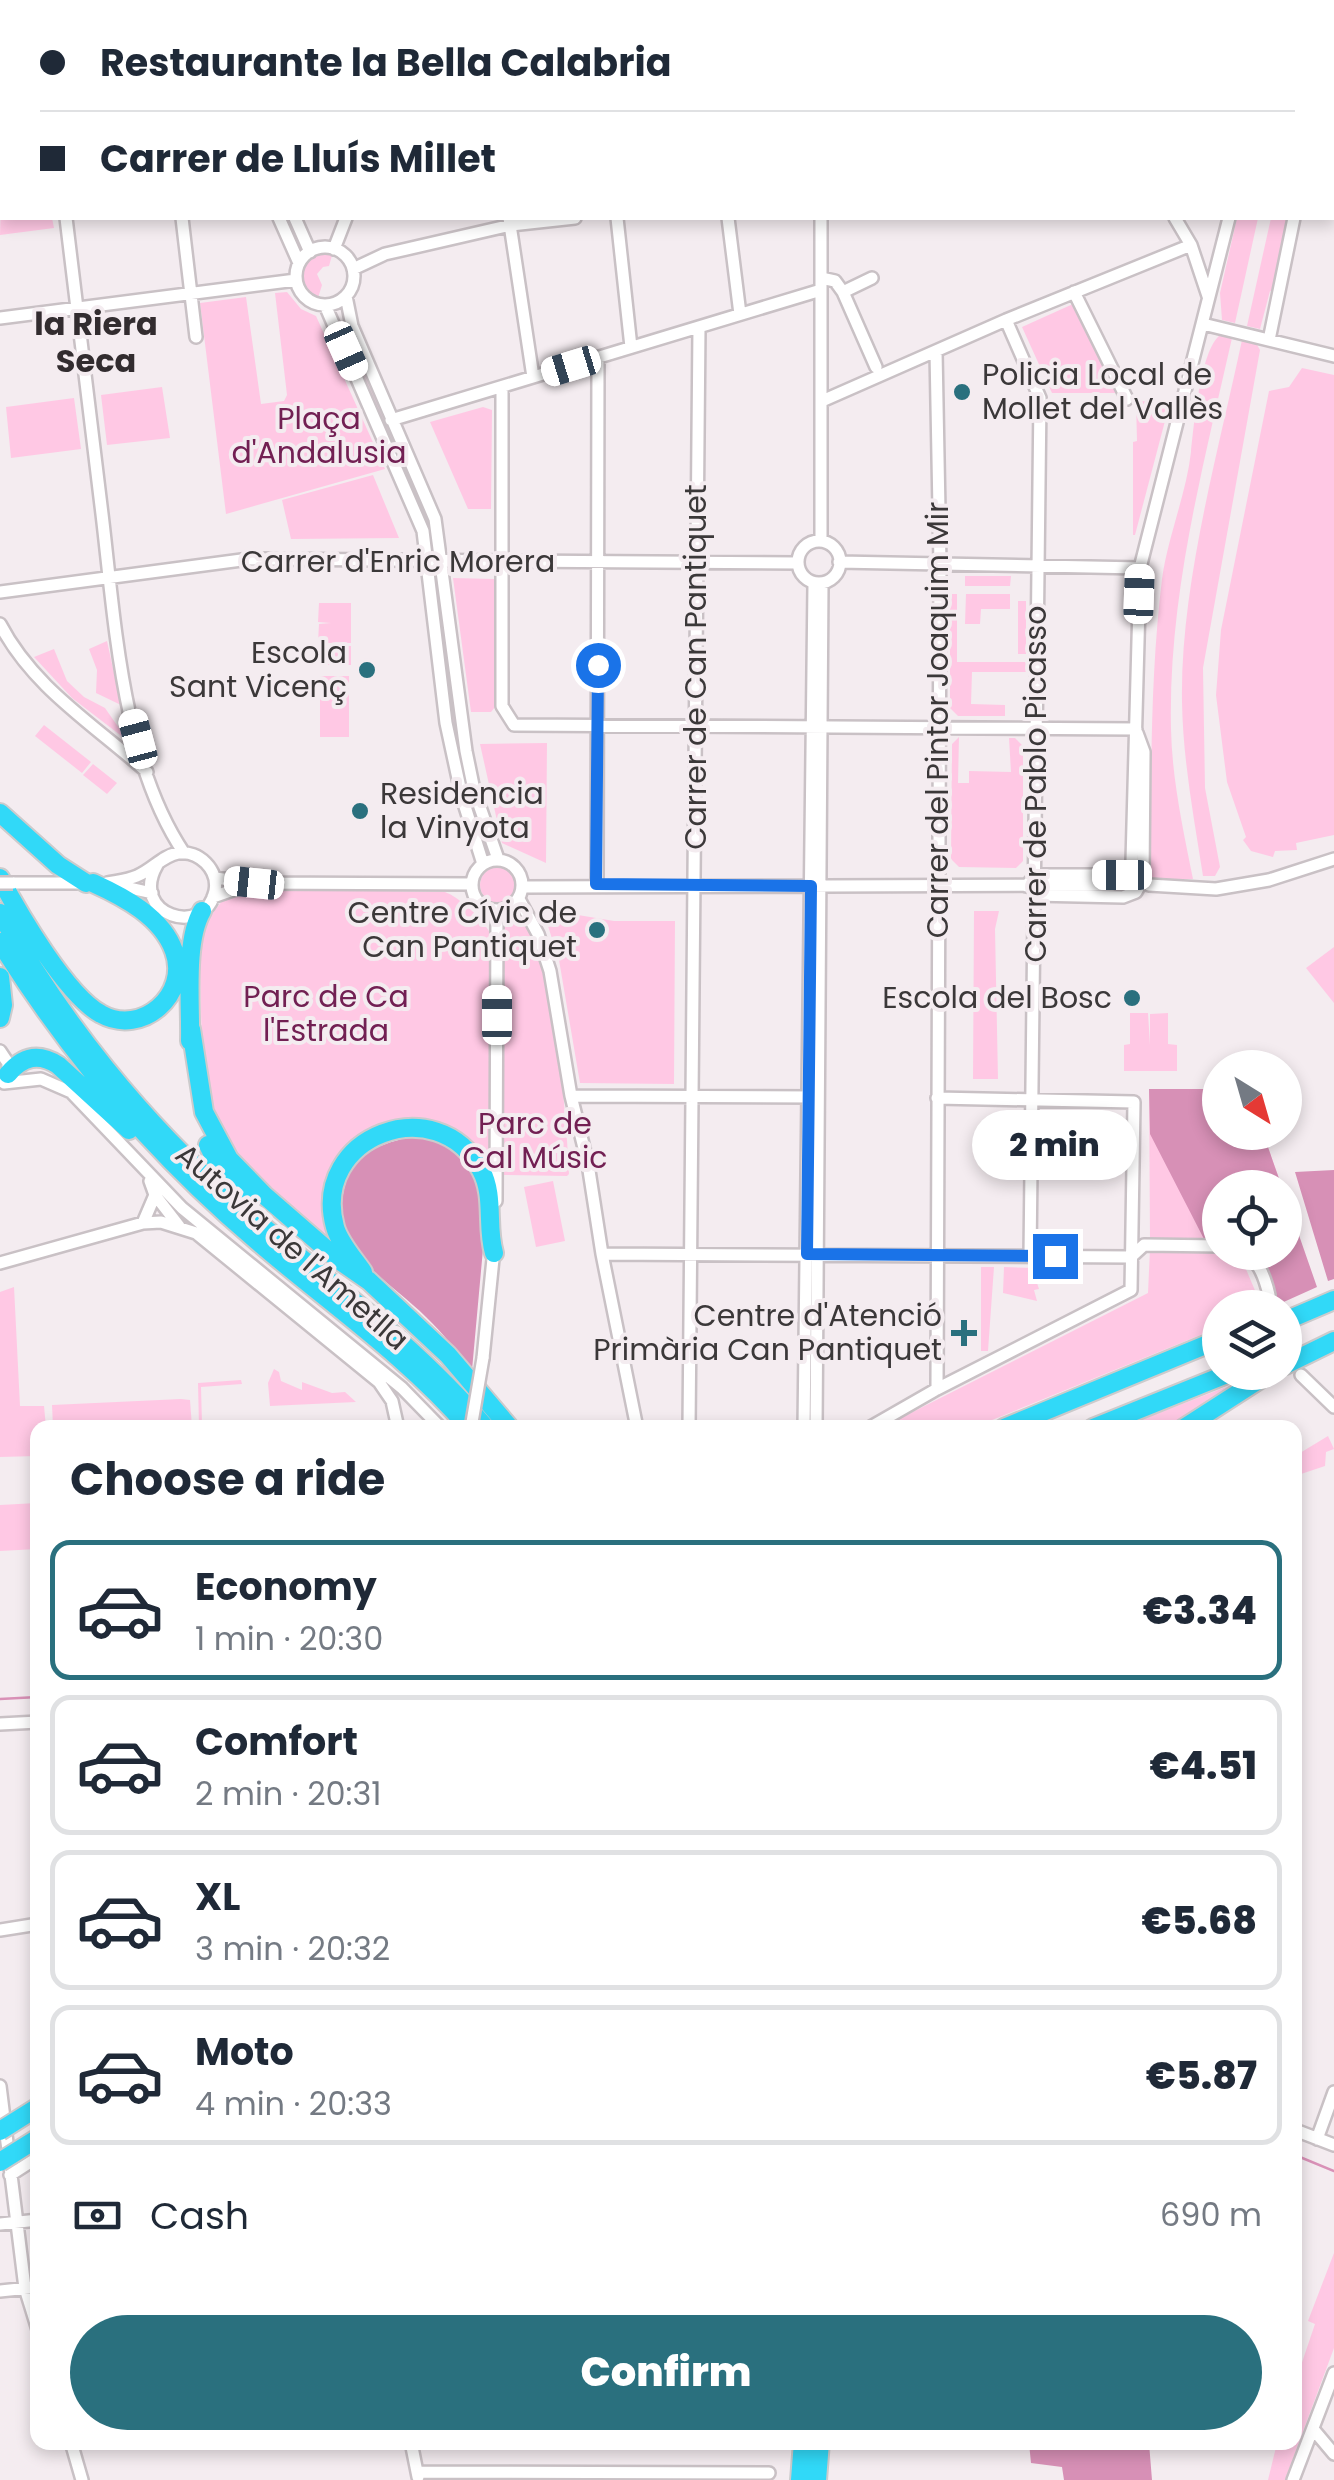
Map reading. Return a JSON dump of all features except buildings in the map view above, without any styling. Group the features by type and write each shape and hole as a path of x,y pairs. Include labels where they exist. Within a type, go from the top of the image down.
{"highway":[{"path":"0,813 58,865 138,907 172,946 178,967 174,988 160,1008 142,1018 121,1020 109,1018 83,1000 50,956 4,881"},
{"path":"208,904 195,924 190,1069 194,1108 218,1165 268,1230"},
{"name":"Autovia de l'Ametlla","path":"0,913 53,997 111,1073 182,1152 429,1368 478,1420"},
{"name":"Autovia de l'Ametlla","path":"0,942 73,1050 160,1151 254,1239 397,1357 462,1420"},
{"path":"0,977 4,1004 0,1018"},
{"path":"191,1029 204,1112 229,1159 300,1227 369,1281 448,1355 503,1420"},
{"path":"4,1081 16,1064 29,1058 52,1061 120,1123 160,1151"},
{"path":"369,1281 335,1230 331,1202 338,1175 349,1155 376,1135 397,1128 425,1128 450,1139 482,1171 490,1201 489,1236 494,1253"},
{"path":"1302,1313 1334,1300"},
{"path":"1302,1346 1328,1338"},
{"path":"1302,1362 1328,1338"},
{"path":"1023,1420 1202,1346"},
{"path":"1045,1420 1202,1355"},
{"path":"1113,1420 1202,1384"},
{"path":"1196,1420 1243,1390"},
{"path":"0,2130 30,2112"},
{"path":"5,2168 30,2145"},
{"path":"800,2480 802,2450"},
{"path":"817,2480 819,2450"}],"street":[{"path":"66,220 130,708 146,772 165,824 184,853"},
{"path":"182,220 196,337"},
{"path":"280,220 299,263 296,280 303,294 325,305 346,296 353,286 354,269 347,257 334,248 310,252 299,263"},
{"path":"295,220 310,252"},
{"path":"334,248 345,220"},
{"path":"617,220 632,347"},
{"path":"728,220 740,314"},
{"path":"821,220 821,540"},
{"path":"1175,220 1190,245 1209,296"},
{"path":"472,884 481,904 496,910 512,905 521,893 596,884 1034,886 1117,880 1129,870 1140,568 1228,220"},
{"path":"1264,339 1294,220"},
{"path":"354,269 386,254 510,221 534,377"},
{"path":"822,401 1190,245"},
{"path":"1196,262 1216,264"},
{"path":"843,292 872,278"},
{"path":"0,318 296,280"},
{"path":"392,420 699,327 835,281 876,367"},
{"path":"1074,292 1126,399"},
{"path":"346,296 352,326 435,520 466,752 474,790 498,859"},
{"path":"325,305 423,531 446,723 462,797 483,864"},
{"name":"Carrer de Pablo Picasso","path":"1006,320 1040,398 1030,1256"},
{"path":"1203,324 1334,356"},
{"name":"Carrer de Can Pantiquet","path":"689,1420 699,327"},
{"name":"Carrer del Pintor Joaquim Mir","path":"936,351 940,564 937,1389"},
{"path":"596,884 598,358"},
{"path":"502,386 502,706 506,718 514,725 1136,730"},
{"path":"818,584 833,577 839,562 836,550 821,540"},
{"path":"818,584 802,574 797,563 804,547 821,540"},
{"name":"Carrer d'Enric Morera","path":"0,592 249,559 797,563"},
{"path":"839,562 1140,568"},
{"path":"804,1420 812,1254 818,584"},
{"path":"0,624 44,683 146,772"},
{"path":"1034,886 1124,897 1136,892 1143,880 1144,750 1136,730"},
{"path":"95,883 137,876 168,856 184,853 206,862 214,878 208,904"},
{"path":"472,884 483,864 498,859 517,868 521,893 550,971 636,1420"},
{"path":"1149,885 1216,889 1269,880 1334,860"},
{"path":"158,865 151,882 152,894 162,910 175,917 189,917 254,883"},
{"path":"214,878 254,883 472,884"},
{"path":"4,881 95,883 152,894"},
{"path":"471,1420 494,1253 496,910"},
{"path":"0,1051 8,1063 4,1081 41,1079 63,1086 182,1208 402,1388 433,1420"},
{"path":"571,1096 814,1097"},
{"path":"883,1420 1131,1290 1134,1102 937,1098"},
{"path":"146,1172 155,1194 178,1226"},
{"path":"143,1223 155,1194"},
{"path":"0,1263 143,1223 161,1222 196,1233 379,1382 392,1402 396,1420"},
{"path":"602,1254 1131,1257 1144,1245 1202,1246"},
{"path":"812,1254 816,1420"},
{"path":"1302,1378 1334,1407"},
{"path":"0,1724 30,1722"},
{"path":"0,1930 30,1925"},
{"path":"0,2086 5,2168 30,2284"},
{"path":"1317,2139 1334,2092"},
{"path":"1302,2133 1334,2145"},
{"path":"5,2168 30,2160"},
{"path":"0,2224 30,2221"},
{"path":"0,2291 30,2288"},
{"path":"1293,2480 1334,2373"},
{"path":"1312,2429 1334,2454"},
{"path":"73,2450 82,2480"},
{"path":"412,2450 418,2476 769,2473"}],"green space":[{"path":"0,220 52,220 54,228 0,235"},
{"path":"1237,220 1258,220 1235,323 1222,320 1220,293"},
{"path":"1271,220 1288,220 1276,292 1270,291 1260,329 1247,326"},
{"path":"317,252 333,252 329,266 317,274 322,285 318,298 305,289 302,278 305,263"},
{"name":"Plaça d'Andalusia","path":"287,292 301,309 316,316 385,469 226,514 200,303 246,297 261,404 284,401 287,395 275,293"},
{"path":"1073,304 1117,393 1052,393 1022,327"},
{"path":"346,320 428,510 436,540 427,541 338,325"},
{"path":"1220,335 1232,338 1181,581 1172,679 1173,766 1193,879 1151,879 1153,692 1162,579 1189,468 1203,372 1207,356"},
{"path":"1242,340 1256,343 1260,350 1203,668 1205,788 1220,867 1215,876 1203,876 1184,746 1183,658 1202,520"},
{"path":"1302,368 1334,375 1334,835 1296,843 1297,850 1275,851 1273,857 1251,851 1243,840 1246,837 1227,782 1216,695 1221,630 1269,391 1289,387"},
{"path":"162,387 170,438 107,445 101,395"},
{"path":"74,398 81,449 11,458 6,407"},
{"path":"1136,401 1170,402 1133,535 1133,442 1137,441"},
{"path":"483,407 492,410 491,509 468,509 430,422"},
{"path":"373,475 399,538 291,539 282,500"},
{"path":"965,576 1011,576 1010,586 965,586"},
{"path":"453,578 494,579 495,707 491,712 471,712"},
{"path":"441,589 461,743 453,744 434,590"},
{"path":"950,594 957,594 957,662 1026,662 1026,672 972,672 971,704 1005,705 1005,716 958,716 950,708"},
{"path":"966,594 1010,594 1010,609 981,609 980,624 965,624"},
{"path":"1018,601 1026,601 1026,654 1018,654"},
{"path":"319,603 351,603 351,643 318,643 319,624 331,623 318,622"},
{"path":"107,641 121,705 96,693 97,670 89,649"},
{"path":"318,645 351,646 351,665 318,665"},
{"path":"54,649 67,681 84,697 105,708 128,741 72,698 34,657"},
{"path":"320,676 349,676 349,737 320,737"},
{"path":"44,725 91,762 82,773 35,736"},
{"path":"959,737 958,783 969,783 969,771 1011,772 1009,738 1023,746 1023,861 1016,868 959,867 951,859 952,744"},
{"path":"547,743 546,863 502,843 480,744"},
{"path":"93,764 117,783 107,794 83,775"},
{"path":"498,867 510,873 516,885 510,897 498,903 486,897 480,885 486,873"},
{"name":"Parc de Ca l'Estrada","path":"247,889 445,892 464,903 482,921 490,933 491,1171 421,1124 346,1153 335,1245 236,1159 211,1108 202,1056 200,966 203,926 225,897"},
{"path":"974,911 999,911 995,929 998,1079 973,1079"},
{"name":"Parc de Cal Músic","path":"518,912 541,957 549,994 561,1077 567,1176 502,1175 503,925 504,919"},
{"path":"578,915 614,921 675,921 674,1084 580,1083 559,960 545,917"},
{"path":"1334,947 1334,1003 1306,968"},
{"path":"1130,1013 1148,1013 1150,1045 1150,1014 1168,1013 1168,1044 1177,1045 1177,1071 1124,1071 1124,1045 1130,1044"},
{"path":"1149,1089 1202,1089 1202,1150 1269,1150 1276,1170 1202,1170 1202,1240 1150,1240"},
{"path":"553,1181 565,1241 536,1247 524,1187"},
{"path":"1150,1249 1202,1250 1202,1270 1246,1270 1255,1290 1202,1290 1202,1334 992,1420 897,1420 1148,1293"},
{"path":"981,1267 994,1267 988,1351 981,1351"},
{"path":"1004,1267 1032,1268 1039,1289 1034,1290 1037,1301 1003,1293"},
{"path":"14,1287 20,1406 44,1406 45,1420 30,1420 30,1456 0,1457 0,1292"},
{"path":"274,1369 281,1381 302,1390 302,1382 332,1393 345,1392 356,1402 270,1406 268,1383"},
{"path":"241,1380 242,1384 201,1387 202,1420 199,1420 198,1383"},
{"path":"1218,1390 1234,1390 1188,1420 1141,1420"},
{"path":"181,1399 190,1400 191,1420 53,1420 52,1405"},
{"path":"1328,1436 1334,1449 1326,1452 1325,1466 1302,1474 1302,1452"},
{"path":"30,1503 30,1549 0,1551 0,1505"},
{"path":"1334,2253 1334,2348 1302,2434 1302,2362 1315,2324 1308,2321"},
{"path":"1275,2450 1296,2450 1285,2480 1268,2480"}],"shaded area":[{"path":"1149,1089 1202,1089 1202,1150 1269,1150 1276,1170 1202,1170 1202,1235 1150,1134"},
{"path":"419,1135 466,1151 488,1194 472,1370 432,1323 363,1260 344,1226 346,1182 358,1162 385,1144"},
{"path":"1334,1170 1334,1279 1328,1281 1302,1195 1302,1172"},
{"path":"1302,1244 1317,1287 1302,1294 1302,1290 1271,1290 1262,1270 1302,1270"},
{"path":"1030,2450 1150,2450 1152,2480 1064,2480 1062,2467 1031,2463"}],"waterway":[{"path":"0,1699 30,1697"},
{"path":"1302,2158 1334,2171"}],"tunnel":[{"path":"1112,885 1148,885"}],"place":[{"name":"Policia Local de Mollet del Vallès","path":"962,392"},
{"name":"Escola Sant Vicenç","path":"367,670"},
{"name":"Residencia la Vinyota","path":"360,811"},
{"name":"Centre Cívic de Can Pantiquet","path":"597,930"},
{"name":"Escola del Bosc","path":"1132,998"},
{"name":"Centre d'Atenció Primària Can Pantiquet","path":"964,1333"}],"district":[{"name":"la Riera Seca","path":"96,342"}],"route":[{"path":"598,665 596,884 811,886 807,1254 1055,1256"}]}
